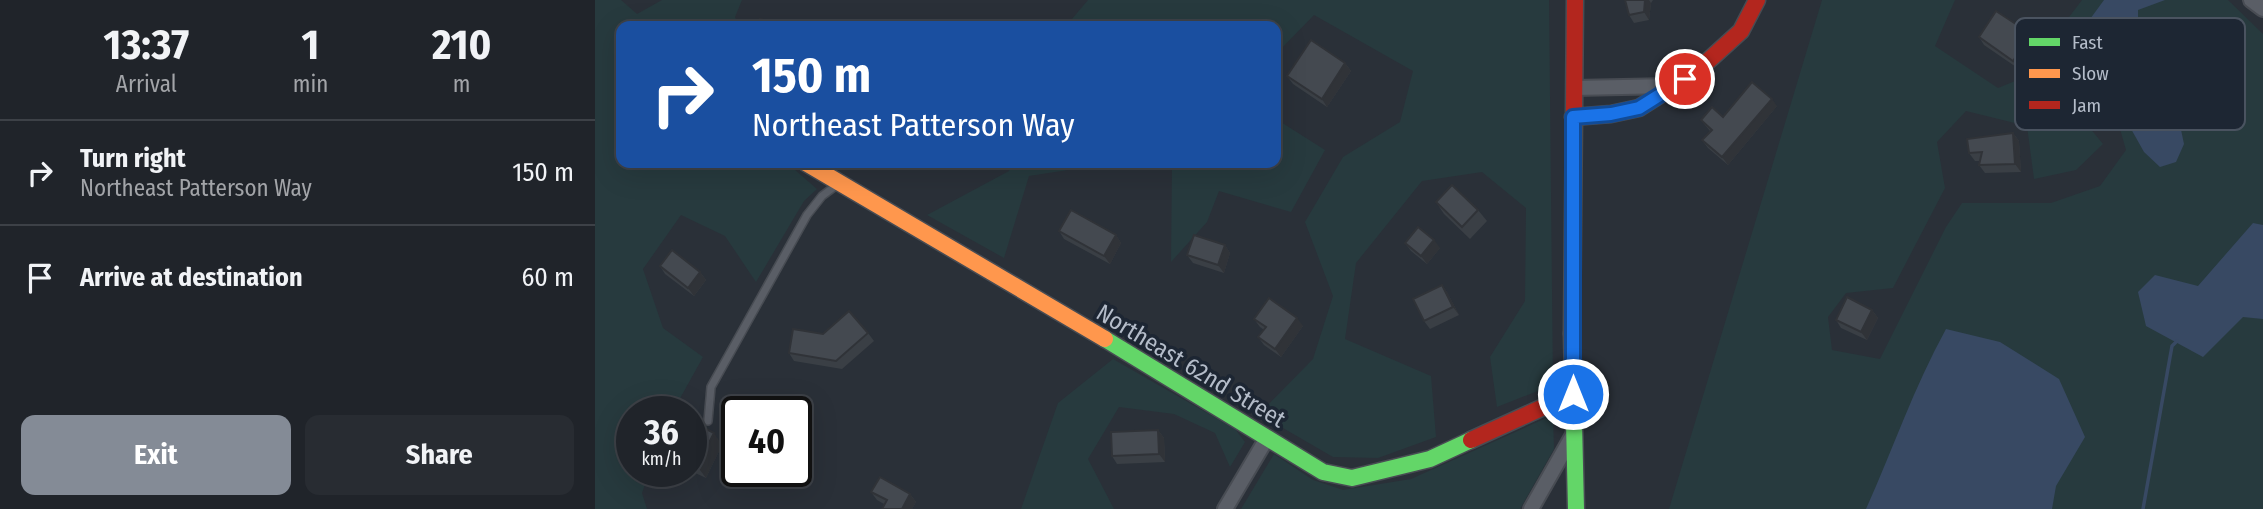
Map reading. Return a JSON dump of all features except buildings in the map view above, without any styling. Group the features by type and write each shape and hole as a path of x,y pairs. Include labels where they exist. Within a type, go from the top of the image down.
{"street":[{"path":"1575,0 1573,394 1576,509"},
{"path":"1573,117 1611,114 1639,108 1697,71 1741,31 1757,0"},
{"path":"2251,0 2263,9"},
{"path":"1574,88 1672,86"},
{"name":"Northeast 62nd Street","path":"814,168 1194,391 1323,472 1352,478 1430,459 1573,394"},
{"path":"1531,509 1574,433"},
{"path":"1225,509 1268,438"}],"lane":[{"path":"708,421 711,387 722,366 807,215 822,196 839,183"}],"green space":[{"path":"595,0 621,0 637,14 662,0 742,0 735,17 736,21 616,21 616,168 793,168 817,189 804,201 756,282 725,236 681,215 643,269 663,328 703,357 681,396 616,396 616,487 644,487 642,493 647,509 595,509"},
{"path":"1088,0 1549,0 1553,385 1497,407 1490,357 1525,301 1526,208 1482,172 1422,181 1356,263 1345,339 1431,376 1436,437 1378,458 1333,457 1259,414 1313,359 1333,296 1305,222 1343,157 1400,122 1413,71 1314,15 1281,49 1281,21 1072,19"},
{"path":"1822,0 1955,0 1935,46 1998,88 2015,81 2015,123 1966,111 1937,142 1945,188 1893,288 1846,293 1828,317 1832,350 1880,359 1946,227 1962,203 2051,203 2100,186 2126,150 2120,130 2245,130 2245,18 2068,18 2082,0 2228,0 2263,34 2263,509 1669,509"},
{"path":"1281,122 1325,150 1291,212 1219,191 1207,222 1171,262 1172,168 1281,168"},
{"path":"2028,130 2091,130 2103,144 2076,170 2034,179"},
{"path":"1010,168 1081,168 1029,176 1004,258 927,215"},
{"path":"1113,359 1235,429 1245,442 1230,467 1215,433 1174,414 1119,407 1088,459 1114,509 1021,509 1058,403"},
{"path":"1553,415 1554,449 1520,509 1241,509 1274,454 1313,480 1343,490 1411,479"}],"water":[{"path":"2104,0 2165,0 2138,10 2138,18 2091,18"},
{"path":"2132,130 2181,130 2184,144 2176,162 2160,167 2144,152"},
{"path":"2253,223 2263,225 2263,319 2243,317 2203,357 2146,326 2138,292 2155,275 2198,286"},
{"path":"1946,329 2000,342 2059,379 2085,437 2056,486 2052,509 1866,509"}],"waterway":[{"path":"2143,509 2172,346 2177,341"}],"traffic: fast":[{"path":"1572,334 1576,509"},
{"path":"1105,339 1323,472 1352,478 1430,459 1471,440"}],"traffic: slow":[{"path":"814,168 1105,339"}],"traffic: jam":[{"path":"1572,334 1575,0"},
{"path":"1573,117 1611,114 1639,108 1697,71 1741,31 1757,0"},
{"path":"1471,440 1572,394"}],"route":[{"path":"1573,394 1573,117 1611,114 1639,108 1685,79"}]}
